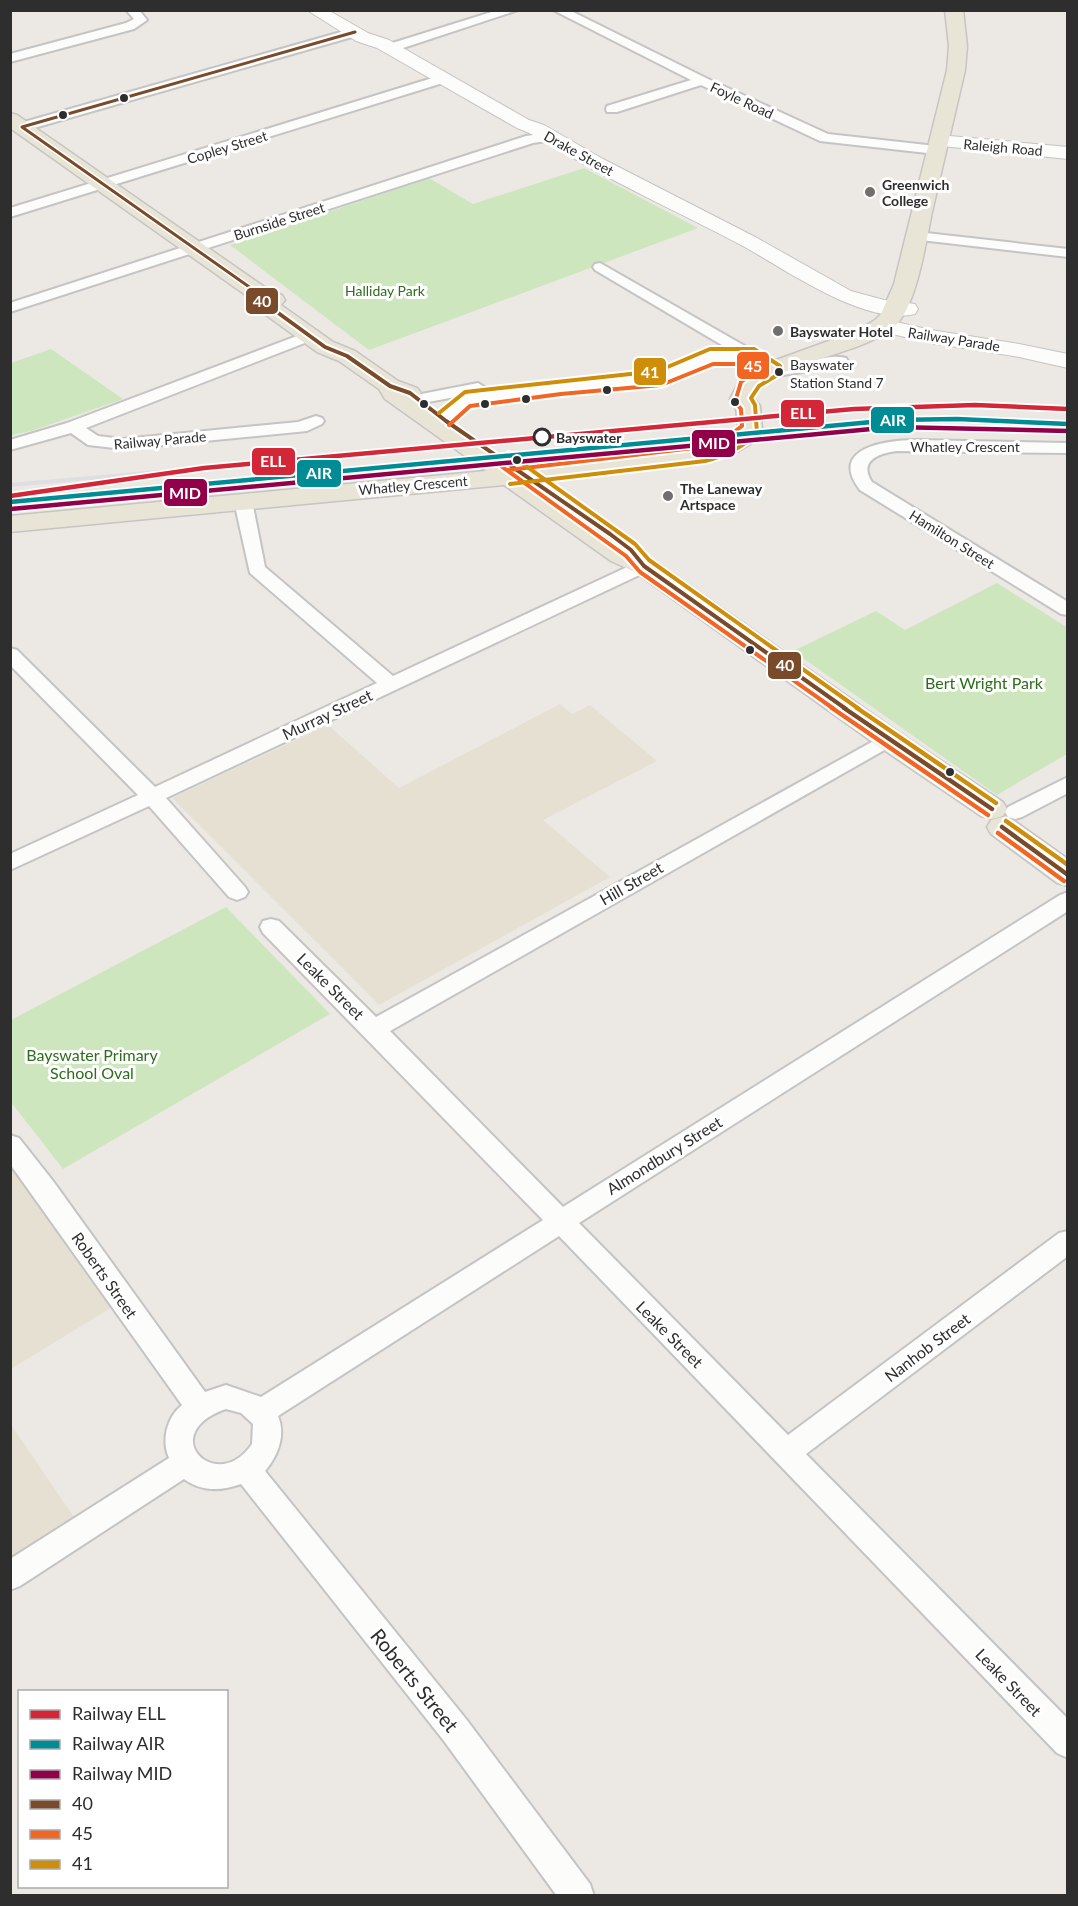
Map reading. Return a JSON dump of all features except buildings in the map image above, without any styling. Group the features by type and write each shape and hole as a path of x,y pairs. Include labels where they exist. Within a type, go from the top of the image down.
{"main road":[{"path":"893,322 909,298 905,284 956,70 958,39 954,10"},
{"path":"16,125 255,291 287,308 336,343 347,356"},
{"path":"255,291 263,302 325,347 347,356 390,386 410,393 620,555 644,566 888,739 1068,856"},
{"name":"Railway Parade","path":"783,374 840,362 893,322"},
{"name":"Railway Parade","path":"783,374 893,322"},
{"name":"Whatley Crescent","path":"10,524 243,501 523,482 704,454 730,446 746,434 750,429 748,406 768,401 778,387 783,374"},
{"path":"390,386 393,394 523,482"},
{"path":"1007,817 1068,874"}],"street":[{"path":"10,58 129,26 141,20 132,10"},
{"name":"Drake Street","path":"315,10 390,48 549,137 775,256 844,295 858,307 893,322"},
{"path":"390,48 513,10"},
{"name":"Foyle Road","path":"559,10 702,81 825,138 938,145"},
{"path":"16,125 355,32"},
{"name":"Copley Street","path":"10,213 442,79"},
{"path":"612,109 702,81"},
{"name":"Burnside Street","path":"10,308 531,139 549,137"},
{"name":"Raleigh Road","path":"938,145 1068,153"},
{"path":"917,236 1068,253"},
{"path":"600,267 783,374"},
{"name":"Railway Parade","path":"893,322 1017,356 1034,355 1068,361"},
{"path":"10,445 73,427 310,336"},
{"path":"417,399 466,389 645,372 725,340"},
{"path":"444,419 466,399 560,387 643,381 660,378 711,356 752,356"},
{"name":"Railway Parade","path":"73,427 94,441 123,444 301,427 316,422"},
{"name":"Whatley Crescent","path":"864,457 877,450 899,446 1068,448"},
{"name":"Hamilton Street","path":"864,457 857,469 859,479 866,486 1068,610"},
{"path":"243,501 256,569 391,685"},
{"name":"Murray Street","path":"10,863 644,566"},
{"path":"10,654 152,795 237,892"},
{"name":"Hill Street","path":"374,1029 888,739"},
{"path":"1007,817 1068,784"},
{"name":"Almondbury Street","path":"261,1412 1068,900"},
{"name":"Leake Street","path":"271,927 374,1029 787,1452 1062,1727"},
{"name":"Roberts Street","path":"10,1145 44,1188 199,1406"},
{"name":"Nanhob Street","path":"787,1452 1068,1241"},
{"path":"226,1397 252,1404 261,1412 267,1423 268,1436 265,1448 257,1460 246,1469 230,1476 213,1477 197,1473 185,1463 179,1452 177,1439 188,1415 199,1406 226,1397"},
{"path":"10,1576 185,1463"},
{"name":"Roberts Street","path":"246,1469 455,1730 578,1896"}],"shaded area":[{"path":"560,704 572,714 590,705 657,761 543,820 610,877 379,1005 172,798 328,725 399,788"},
{"path":"11,1145 122,1301 11,1369"},
{"path":"10,1423 82,1529 10,1576"}],"green space":[{"name":"Halliday Park","path":"584,168 698,228 369,350 230,245 429,178 473,204"},
{"path":"51,349 123,399 31,431 11,435 11,363"},
{"name":"Bert Wright Park","path":"997,583 1068,628 1067,754 997,795 793,651 876,611 905,630"},
{"name":"Bayswater Primary School Oval","path":"226,907 330,1014 63,1169 11,1102 11,1020"}],"railway":[{"path":"10,485 204,468"}],"rail line":[{"name":"ELL","path":"10,496 204,468 854,409 975,405 1068,409"},
{"name":"AIR","path":"10,502 893,420 957,419 1068,424"},
{"name":"MID","path":"11,509 893,427 1068,431"}],"transit line":[{"name":"40","path":"22,127 355,32"},
{"name":"40","path":"22,127 255,291 263,302 325,347 347,356 390,386 410,393 446,421 610,534 631,550 644,566 888,739 992,809"},
{"name":"41","path":"439,413 465,392 658,371 710,349 754,349 780,366 779,374 759,386 751,398 755,405 757,433 746,443 727,454 705,461 510,484"},
{"name":"45","path":"449,425 470,406 561,394 661,385 713,364 750,364 759,369 741,382 735,402 741,409 742,426 726,438 702,447 508,470"},
{"name":"41","path":"509,454 635,544 649,560 892,733 996,803"},
{"name":"45","path":"501,466 626,556 640,572 884,745 988,815"},
{"name":"41","path":"1006,821 1068,865"},
{"name":"40","path":"1002,827 1068,875"},
{"name":"45","path":"998,833 1064,881"}],"place":[{"name":"Greenwich College","path":"870,192"},
{"name":"Bayswater Hotel","path":"778,331"},
{"name":"Bayswater Station Stand 7","path":"779,372"},
{"name":"Bayswater","path":"542,437"},
{"name":"The Laneway Artspace","path":"668,496"}]}
